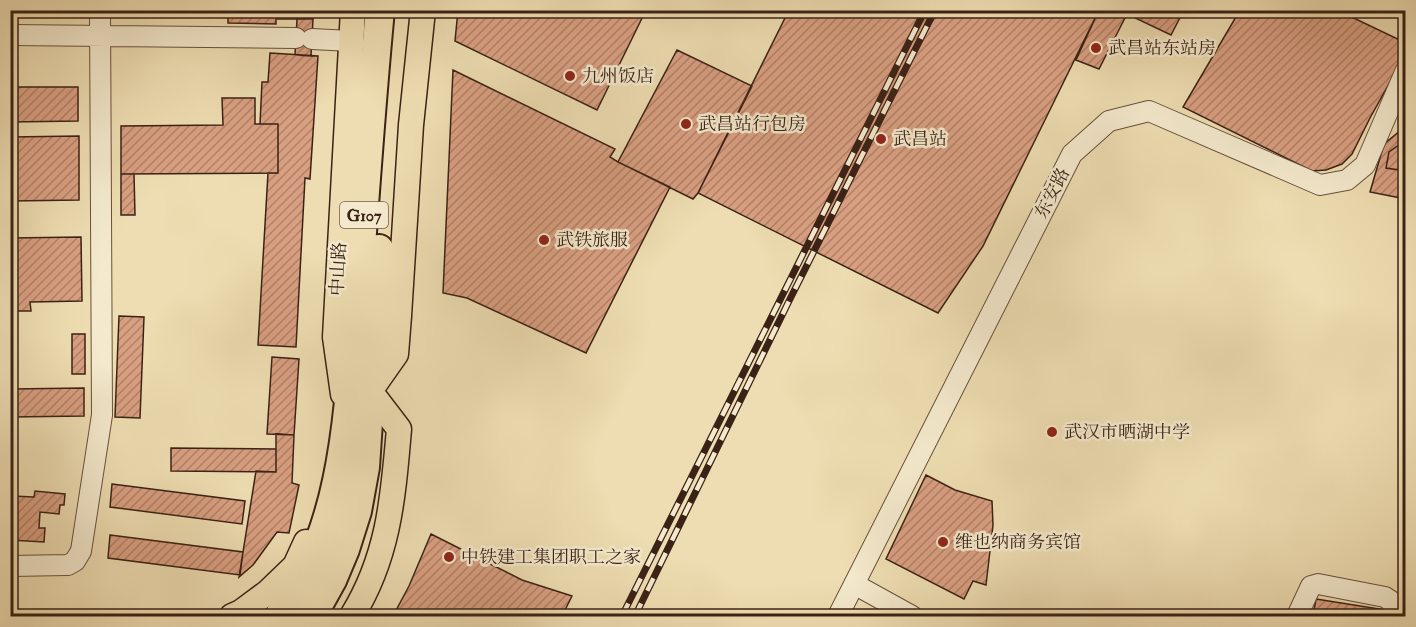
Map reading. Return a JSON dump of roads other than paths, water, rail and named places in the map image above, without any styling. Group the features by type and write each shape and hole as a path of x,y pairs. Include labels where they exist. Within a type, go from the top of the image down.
{"highway":[{"name":"G107","path":"279,616 293,598 322,537 333,503 348,419 380,10"},
{"name":"G107","path":"312,616 332,580 345,549 357,511 365,467 376,329 381,197 396,10"}],"main road":[{"name":"中山路","path":"348,419 335,337 353,10"},
{"path":"352,616 362,600 377,565 392,502 399,429 370,391 396,354 411,125 423,10"},
{"path":"232,616 268,592 295,566 310,533 333,503"}],"street":[{"path":"10,566 68,565 75,561 81,551 102,415 100,10"},
{"path":"10,34 304,38 351,41"},
{"name":"东安路","path":"838,616 1072,154 1109,121 1149,111 1320,185 1347,180 1365,165 1406,70"},
{"path":"854,584 912,616"},
{"path":"1297,616 1311,586 1318,584 1385,597 1391,601 1394,608 1393,616"}],"railway":[{"path":"622,616 925,10"},
{"path":"635,616 935,10"}],"place":[{"name":"武昌站东站房","path":"1096,48"},
{"name":"九州饭店","path":"570,76"},
{"name":"武昌站行包房","path":"686,124"},
{"name":"武昌站","path":"881,139"},
{"name":"武铁旅服","path":"544,240"},
{"name":"武汉市晒湖中学","path":"1052,432"},
{"name":"维也纳商务宾馆","path":"943,542"},
{"name":"中铁建工集团职工之家","path":"449,557"}]}
